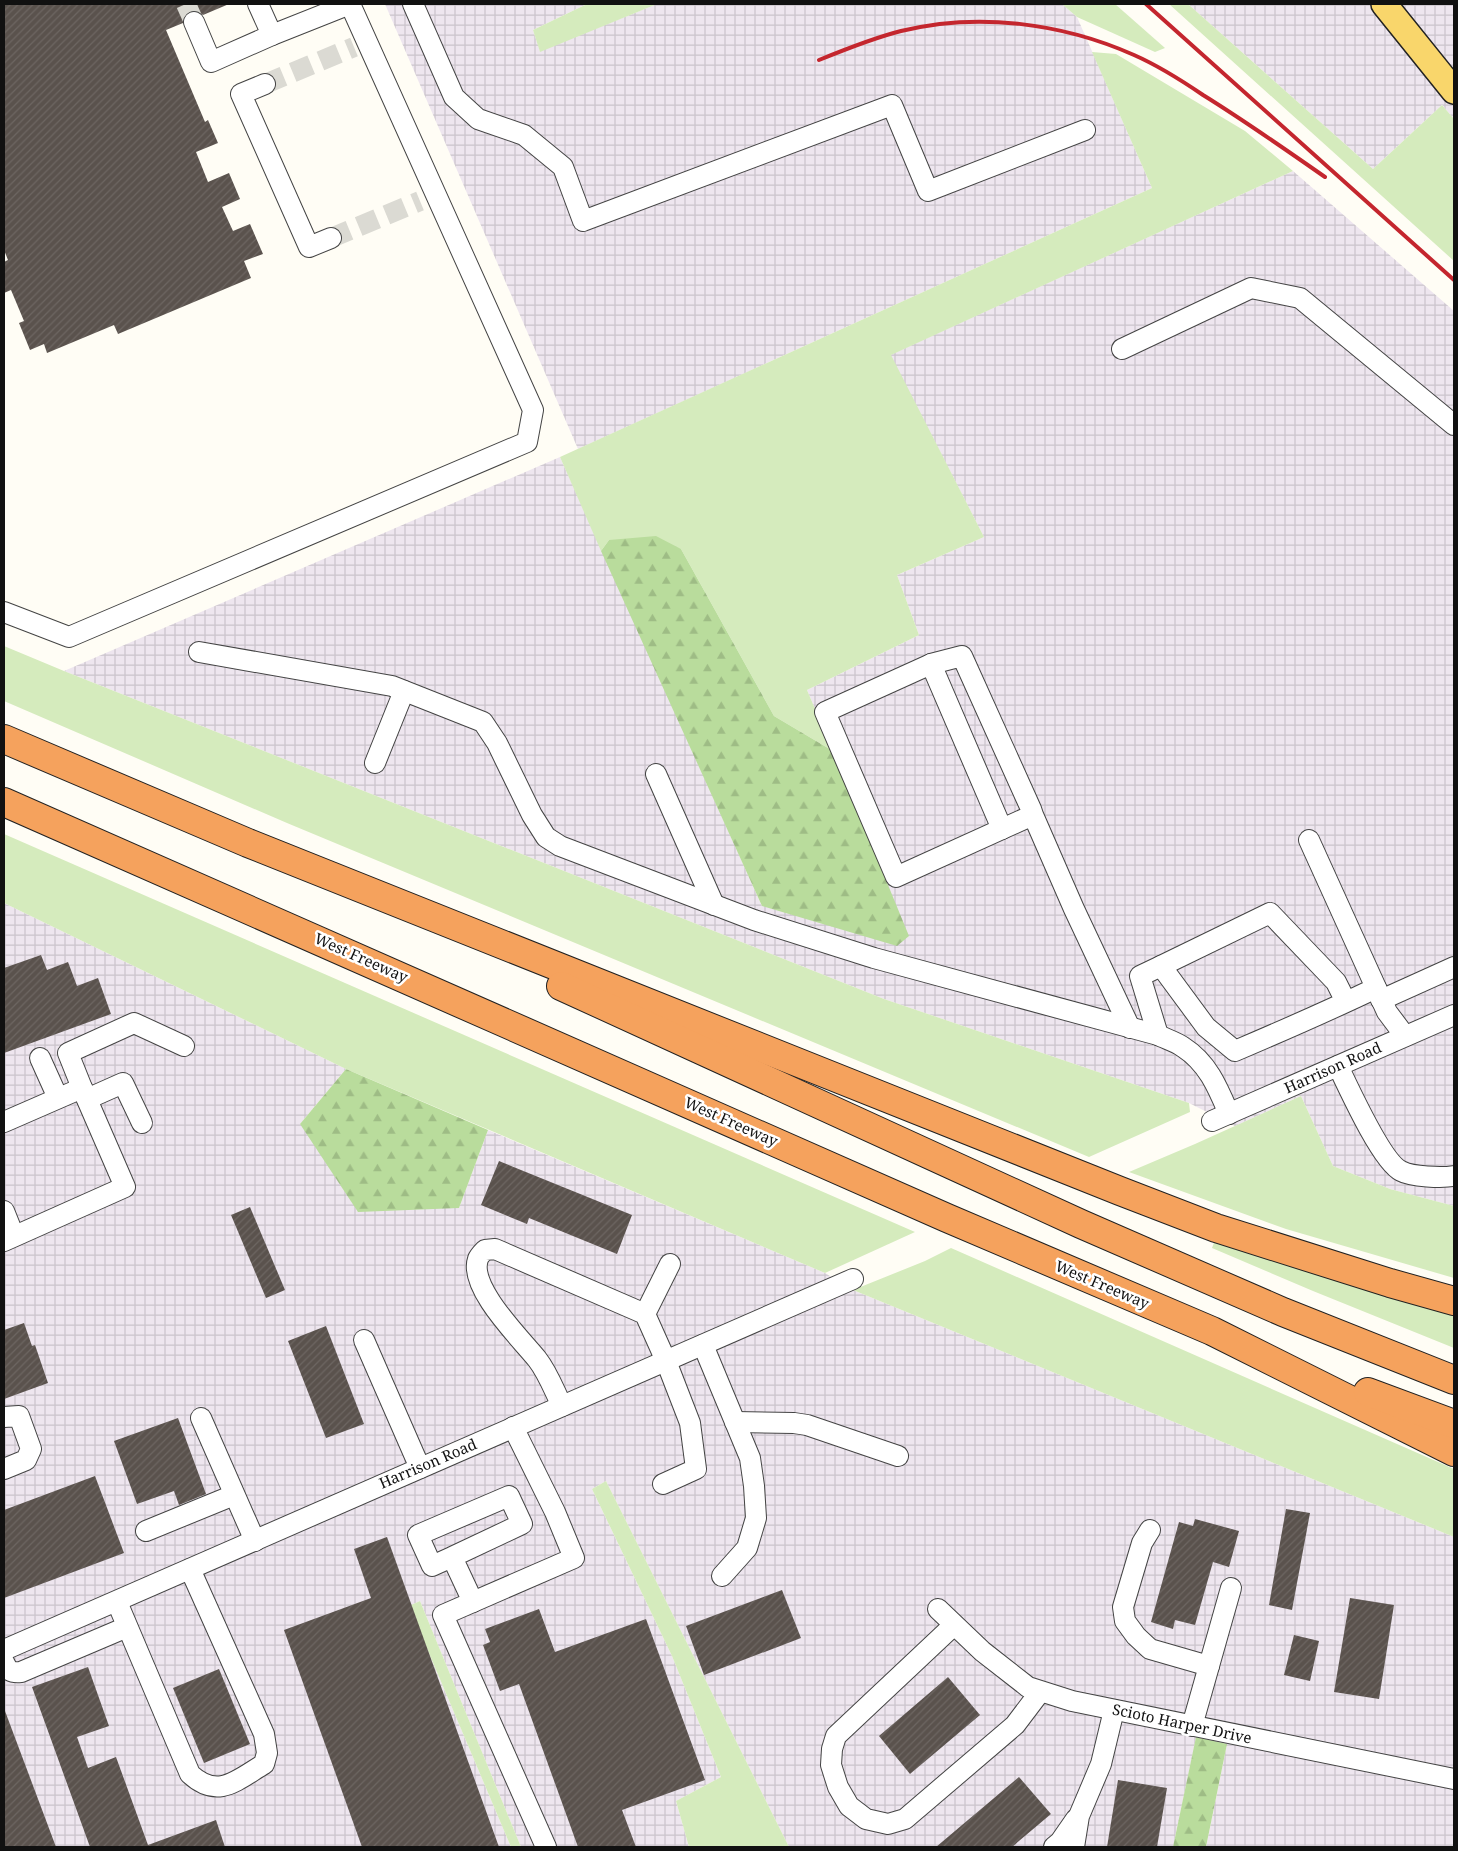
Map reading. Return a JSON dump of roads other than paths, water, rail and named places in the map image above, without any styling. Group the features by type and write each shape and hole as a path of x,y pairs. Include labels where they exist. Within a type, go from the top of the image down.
{"highway":[{"path":"4,739 248,842 1084,1177 1216,1228 1390,1284 1454,1301"},
{"name":"West Freeway","path":"4,802 956,1222 1212,1331 1454,1452"},
{"path":"248,842 1081,1224 1283,1312 1454,1380"},
{"path":"1212,1331 1454,1424"}],"main road":[{"path":"1384,4 1454,91"}],"street":[{"path":"258,4 272,35"},
{"path":"4,612 69,637 526,442 533,410 428,198 360,44 350,4 211,62 194,22"},
{"path":"413,4 454,97 478,119 524,135 563,167 582,221 892,105 928,191 1085,130"},
{"path":"265,84 241,94 309,247 331,238"},
{"path":"1122,349 1251,288 1300,298 1454,425"},
{"path":"199,652 392,686 483,722 497,743 532,815 546,837 560,846 754,920 874,958 1158,1036"},
{"path":"1034,815 896,877 826,712 931,664 962,656 1034,815 1074,909 1130,1028"},
{"path":"931,664 1002,829"},
{"path":"375,763 404,691"},
{"path":"656,774 714,904"},
{"path":"1309,840 1387,1012 1405,1036"},
{"path":"1158,1036 1140,976 1270,913 1336,982 1346,1002"},
{"path":"1161,966 1206,1027 1235,1051 1346,1002 1379,994 1454,967"},
{"name":"Harrison Road","path":"1158,1036 1183,1046 1200,1060 1212,1077 1221,1118 1405,1036 1453,1017"},
{"path":"4,1211 9,1239 125,1187 68,1054 134,1023 184,1046"},
{"path":"40,1058 58,1098"},
{"path":"1338,1066 1371,1132 1394,1166 1401,1172 1417,1175 1454,1176"},
{"path":"4,1122 58,1098 123,1083 142,1123"},
{"path":"562,1406 542,1366 499,1316 486,1293 477,1271 478,1258 485,1250 495,1249 645,1314 690,1423 696,1469 662,1484"},
{"path":"645,1314 670,1264"},
{"name":"Harrison Road","path":"4,1650 853,1278"},
{"path":"364,1340 420,1468"},
{"path":"703,1345 750,1458 756,1518 747,1548 722,1576"},
{"path":"4,1417 18,1416 32,1449 26,1460 4,1469"},
{"path":"201,1418 255,1541"},
{"path":"735,1422 807,1425 898,1456"},
{"path":"513,1428 555,1512 574,1558 443,1616 546,1847"},
{"path":"146,1531 234,1495"},
{"path":"509,1496 522,1524 452,1557 432,1566 418,1535 509,1496"},
{"path":"1150,1530 1142,1543 1123,1606 1125,1621 1136,1636 1150,1649 1209,1666"},
{"path":"452,1557 473,1602"},
{"path":"117,1602 190,1774 198,1782 218,1788 230,1785 264,1764 267,1753 264,1734 190,1569"},
{"path":"1192,1726 1230,1588"},
{"name":"Scioto Harper Drive","path":"938,1609 982,1651 1028,1687 1040,1692 1114,1710 1454,1779"},
{"path":"954,1625 836,1736 832,1749 831,1765 838,1787 849,1806 866,1819 888,1824 905,1819 1015,1725 1040,1692"},
{"path":"8,1667 20,1672 127,1626"},
{"path":"1054,1847 1060,1842 1079,1816 1101,1764 1114,1710"},
{"path":"1074,1847 1079,1816"}],"tunnel":[{"path":"186,4 194,22"},
{"path":"265,84 354,47"},
{"path":"331,238 420,201"}],"railway":[{"path":"1146,4 1454,280"},
{"path":"819,60 880,37 930,25 990,22 1049,28 1106,44 1152,64 1234,115 1325,177"}]}
